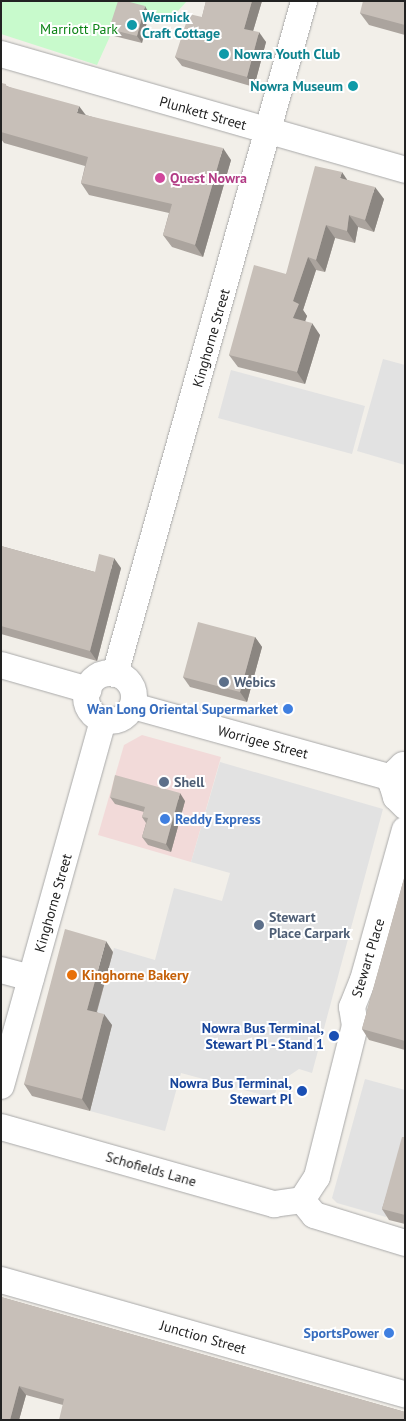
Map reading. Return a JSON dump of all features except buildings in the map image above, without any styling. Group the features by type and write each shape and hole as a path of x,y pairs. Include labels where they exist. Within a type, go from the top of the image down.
{"street":[{"name":"Kinghorne Street","path":"115,674 304,1"},
{"name":"Plunkett Street","path":"1,54 405,170"},
{"path":"1,665 88,690"},
{"path":"115,674 132,686 133,706 117,720 103,720 89,708 88,690 95,679 115,674"},
{"name":"Worrigee Street","path":"133,706 399,771"},
{"name":"Kinghorne Street","path":"1,1086 103,720"},
{"path":"399,771 393,791 405,806"},
{"name":"Stewart Place","path":"302,1200 317,1177 355,1026 352,1007 363,980 405,830"},
{"path":"1,970 31,978"},
{"name":"Schofields Lane","path":"1,1127 274,1204 288,1204 302,1200"},
{"path":"302,1200 314,1215 405,1243"},
{"name":"Junction Street","path":"1,1280 405,1394"}],"shaded area":[{"path":"383,359 405,365 405,465 357,451"},
{"path":"231,370 365,406 352,454 218,418"},
{"name":"Shell","path":"142,735 221,757 191,862 98,835 124,745"},
{"name":"Stewart Place Carpark","path":"220,762 383,809 312,1073 299,1069 278,1083 274,1098 181,1073 165,1131 90,1111 112,1025 94,1021 114,948 155,960 174,888 222,901 230,873 191,862"},
{"path":"365,1079 405,1090 405,1151 386,1217 337,1203 332,1198"}],"green space":[{"name":"Marriott Park","path":"1,1 187,1 166,24 121,12 97,65 1,34"}],"place":[{"name":"Wernick Craft Cottage","path":"132,25"},
{"name":"Nowra Youth Club","path":"224,54"},
{"name":"Nowra Museum","path":"353,86"},
{"name":"Quest Nowra","path":"160,178"},
{"name":"Webics","path":"224,682"},
{"name":"Wan Long Oriental Supermarket","path":"288,709"},
{"name":"Shell","path":"164,782"},
{"name":"Reddy Express","path":"165,819"},
{"name":"Stewart Place Carpark","path":"259,925"},
{"name":"Kinghorne Bakery","path":"72,975"},
{"name":"Nowra Bus Terminal, Stewart Pl - Stand 1","path":"334,1036"},
{"name":"Nowra Bus Terminal, Stewart Pl","path":"302,1091"},
{"name":"SportsPower","path":"389,1333"}]}
